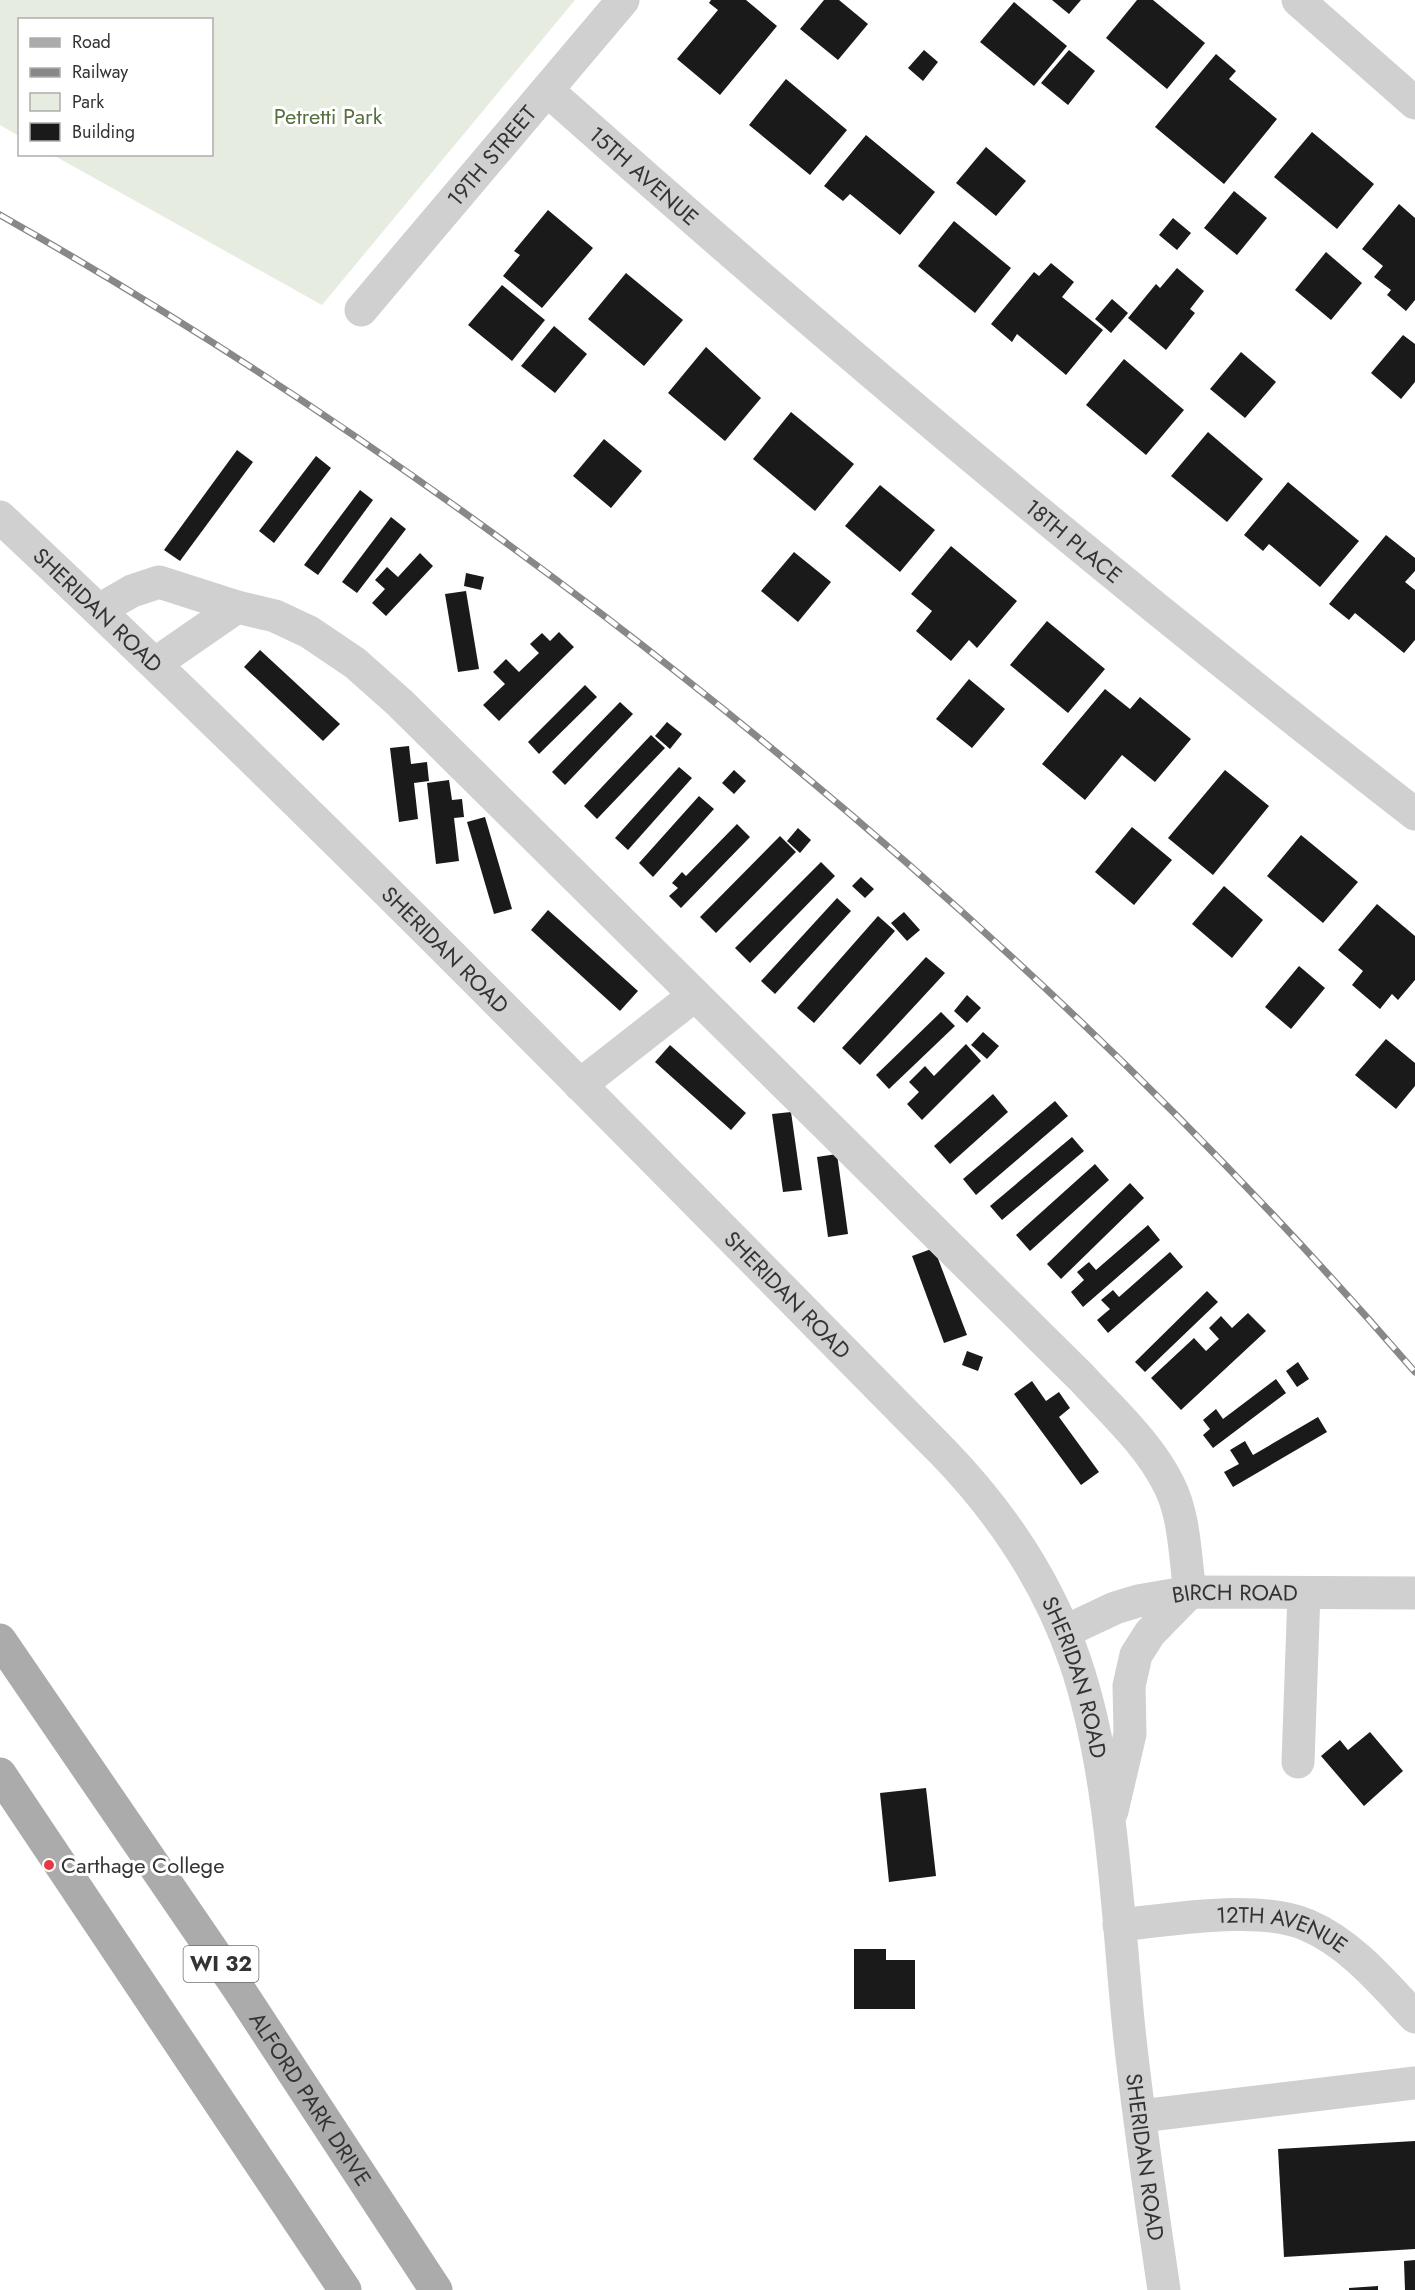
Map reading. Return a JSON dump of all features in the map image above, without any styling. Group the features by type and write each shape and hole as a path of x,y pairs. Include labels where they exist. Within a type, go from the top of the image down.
{"main road":[{"name":"ALFORD PARK DRIVE","path":"0,1640 238,1988 436,2290"},
{"path":"0,1774 345,2290"}],"street":[{"name":"19TH STREET","path":"360,310 623,0"},
{"path":"1298,0 1415,103"},
{"name":"15TH AVENUE","path":"548,91 737,259"},
{"name":"18TH PLACE","path":"737,259 1261,694 1415,814"},
{"name":"SHERIDAN ROAD","path":"0,517 156,663 355,858 973,1484 1002,1519 1025,1556 1064,1632 1085,1695 1102,1781 1164,2290"},
{"path":"99,610 132,591 159,582 237,608 284,620 309,632 355,663 400,703 1082,1378 1140,1441 1169,1485 1180,1520 1190,1592 1150,1634 1136,1655 1129,1686 1130,1734 1108,1827"},
{"path":"156,663 237,608"},
{"path":"580,1085 695,995"},
{"name":"BIRCH ROAD","path":"1064,1632 1115,1608 1160,1596 1190,1592 1415,1593"},
{"path":"1298,1762 1304,1593"},
{"name":"12TH AVENUE","path":"1119,1925 1252,1915 1281,1918 1306,1924 1352,1954 1415,2017"},
{"path":"1141,2116 1415,2083"}],"green space":[{"name":"Petretti Park","path":"0,0 575,0 322,305 55,156 213,156 213,18 18,18 18,135 0,125"}],"building":[{"path":"711,0 746,0 777,26 720,95 677,59 718,10 709,3"},
{"path":"824,0 839,0 868,24 838,60 800,29"},
{"path":"1052,0 1081,0 1069,14"},
{"path":"1137,0 1153,0 1205,43 1167,89 1106,38"},
{"path":"1014,2 1067,46 1034,86 980,42"},
{"path":"924,50 938,62 923,81 908,68"},
{"path":"1069,50 1095,71 1068,105 1041,83"},
{"path":"1216,54 1236,71 1229,79 1277,119 1224,184 1155,127"},
{"path":"786,79 847,130 810,175 749,125"},
{"path":"1312,132 1374,184 1337,229 1274,177"},
{"path":"866,135 935,192 900,235 850,194 843,201 824,186"},
{"path":"986,147 1026,181 996,216 956,183"},
{"path":"1234,191 1267,218 1237,255 1204,228"},
{"path":"1399,204 1415,218 1415,300 1406,311 1387,295 1391,290 1374,277 1383,266 1362,249"},
{"path":"548,210 593,248 542,308 503,276 520,255 514,251"},
{"path":"1173,218 1191,233 1177,250 1159,235"},
{"path":"954,221 1011,268 975,313 918,266"},
{"path":"1326,252 1362,283 1331,320 1295,290"},
{"path":"1051,263 1074,282 1062,297 1103,330 1066,375 1017,334 1012,342 991,324 1034,272 1039,276"},
{"path":"1177,268 1204,291 1190,309 1195,313 1166,350 1128,318 1156,284 1160,288"},
{"path":"626,273 683,320 644,366 588,319"},
{"path":"502,285 545,320 512,361 468,325"},
{"path":"1112,299 1128,313 1111,333 1095,319"},
{"path":"554,326 587,354 555,393 521,366"},
{"path":"1403,335 1415,344 1415,382 1401,399 1371,373"},
{"path":"706,347 761,398 725,441 668,393"},
{"path":"1241,352 1276,382 1245,418 1210,389"},
{"path":"1124,359 1184,410 1146,455 1086,405"},
{"path":"791,412 854,464 815,511 753,459"},
{"path":"1208,432 1263,479 1227,522 1171,476"},
{"path":"604,439 642,471 611,508 573,476"},
{"path":"237,450 253,462 180,561 164,550"},
{"path":"316,456 331,468 274,543 259,531"},
{"path":"1288,482 1359,541 1320,587 1269,544 1263,551 1244,535"},
{"path":"880,485 935,530 900,572 845,526"},
{"path":"360,490 373,500 318,575 304,565"},
{"path":"391,517 406,529 357,593 342,582"},
{"path":"1386,535 1415,558 1415,571 1405,582 1415,590 1415,640 1404,653 1355,613 1349,620 1329,604"},
{"path":"951,546 1017,601 977,648 969,640 951,661 916,631 932,611 911,594"},
{"path":"794,552 831,582 798,622 761,591"},
{"path":"420,553 433,566 386,616 372,603 385,589 375,580 387,567 398,577"},
{"path":"466,573 484,577 481,590 464,586"},
{"path":"466,591 479,669 458,672 445,594"},
{"path":"1047,621 1105,669 1068,713 1010,665"},
{"path":"559,632 574,647 499,721 483,705 505,684 493,672 506,659 519,672 539,653 530,644 542,633 550,641"},
{"path":"260,650 340,724 323,741 244,667"},
{"path":"969,679 1005,709 972,748 936,719"},
{"path":"585,685 597,697 539,754 528,742"},
{"path":"1105,689 1130,709 1140,697 1191,739 1155,782 1122,755 1085,800 1042,764"},
{"path":"620,702 633,714 565,785 552,772"},
{"path":"667,722 682,734 670,749 655,736"},
{"path":"651,735 665,748 597,819 584,806"},
{"path":"409,746 411,764 427,762 429,781 414,783 418,819 399,822 390,748"},
{"path":"679,767 692,778 628,850 615,838"},
{"path":"734,770 746,781 734,794 722,783"},
{"path":"1225,770 1269,806 1213,875 1168,838"},
{"path":"449,780 452,800 462,799 464,817 454,818 459,861 436,864 427,783"},
{"path":"699,796 714,809 653,877 639,863"},
{"path":"485,817 512,909 494,914 467,822"},
{"path":"737,824 750,837 681,908 669,896 678,888 672,883 682,872 686,876"},
{"path":"1132,827 1172,860 1134,905 1095,872"},
{"path":"798,828 811,840 800,853 787,841"},
{"path":"1301,835 1358,882 1323,923 1267,876"},
{"path":"780,836 796,852 716,933 700,917"},
{"path":"821,862 835,876 750,963 735,948"},
{"path":"861,877 874,889 865,898 852,886"},
{"path":"1224,886 1263,920 1232,958 1192,924"},
{"path":"837,898 851,911 775,994 761,981"},
{"path":"1377,904 1415,936 1415,980 1398,1000 1392,994 1380,1009 1352,985 1363,971 1338,950"},
{"path":"548,910 638,991 620,1011 531,930"},
{"path":"904,912 920,930 907,941 891,923"},
{"path":"878,916 895,931 814,1023 797,1008"},
{"path":"926,957 945,973 860,1065 842,1048"},
{"path":"1299,966 1325,988 1291,1029 1265,1007"},
{"path":"967,995 981,1008 967,1023 954,1011"},
{"path":"941,1012 955,1026 889,1089 876,1075"},
{"path":"983,1032 999,1046 987,1059 971,1045"},
{"path":"1386,1039 1415,1063 1415,1086 1396,1109 1355,1075"},
{"path":"966,1044 981,1061 922,1120 907,1104 919,1092 909,1082 925,1066 934,1076"},
{"path":"670,1045 746,1113 731,1130 655,1062"},
{"path":"993,1094 1008,1112 950,1164 934,1146"},
{"path":"1055,1101 1068,1116 976,1195 963,1179"},
{"path":"791,1112 802,1190 783,1192 772,1114"},
{"path":"1072,1137 1084,1151 1002,1220 990,1206"},
{"path":"837,1154 848,1234 828,1237 817,1157"},
{"path":"1095,1164 1109,1180 1030,1251 1016,1235"},
{"path":"1130,1183 1144,1198 1061,1279 1047,1264"},
{"path":"1148,1225 1160,1240 1083,1307 1071,1292 1084,1280 1077,1272 1089,1262 1096,1270"},
{"path":"934,1248 967,1335 944,1343 912,1256"},
{"path":"1170,1252 1183,1267 1108,1333 1097,1320 1110,1309 1101,1300 1113,1290 1119,1297"},
{"path":"1207,1291 1218,1302 1145,1372 1135,1362"},
{"path":"1248,1313 1266,1331 1181,1410 1151,1378 1194,1338 1206,1351 1219,1339 1209,1328 1221,1316 1232,1328"},
{"path":"967,1351 983,1357 978,1371 962,1365"},
{"path":"1298,1362 1309,1379 1297,1387 1286,1371"},
{"path":"1276,1379 1286,1393 1213,1448 1203,1435 1210,1429 1203,1420 1216,1409 1223,1419"},
{"path":"1032,1381 1046,1401 1059,1392 1070,1408 1059,1417 1099,1472 1081,1485 1014,1394"},
{"path":"1318,1417 1327,1432 1233,1487 1224,1472 1239,1464 1230,1450 1245,1441 1253,1455"},
{"path":"1370,1732 1403,1771 1364,1806 1321,1756 1340,1740 1348,1750"},
{"path":"926,1788 936,1876 889,1882 880,1793"},
{"path":"854,1949 886,1949 886,1960 915,1960 915,2009 854,2009"},
{"path":"1415,2141 1415,2249 1284,2257 1278,2149"},
{"path":"1415,2260 1415,2290 1405,2290 1404,2261"},
{"path":"1378,2286 1378,2290 1349,2290 1349,2288"}],"railway":[{"path":"0,215 155,306 231,354 454,505 599,612 817,786 923,877 1128,1067 1322,1268 1415,1372"}],"place":[{"name":"Carthage College","path":"49,1865"}]}
